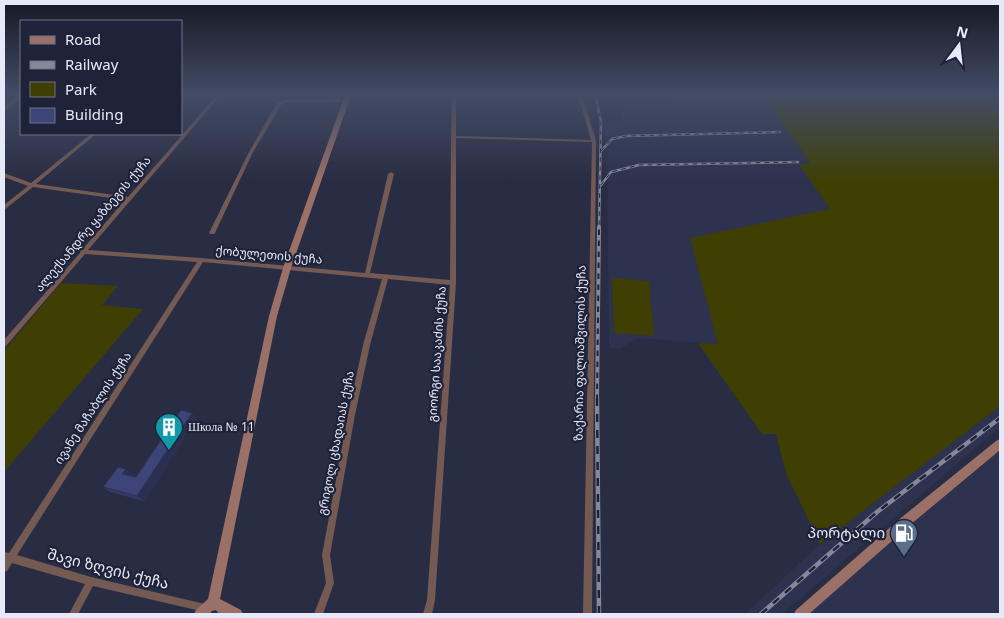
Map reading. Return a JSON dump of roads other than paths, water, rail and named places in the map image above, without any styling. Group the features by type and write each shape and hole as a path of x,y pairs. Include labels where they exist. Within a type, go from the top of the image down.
{"street":[{"name":"ალექსანდრე ყაზბეგის ქუჩა","path":"4,344 193,124"},
{"path":"212,233 250,154 267,124"},
{"path":"237,614 213,610 273,316 287,268 338,124"},
{"name":"გიორგი სააკაძის ქუჩა","path":"428,614 431,600 453,283 453,124"},
{"name":"ზაქარია ფალიაშვილის ქუჩა","path":"588,614 594,141 589,124"},
{"path":"4,208 93,135"},
{"path":"453,136 594,141"},
{"path":"367,274 391,174"},
{"path":"4,175 30,185 127,199"},
{"name":"ქობულეთის ქუჩა","path":"82,252 201,260 453,283"},
{"name":"ივანე მაჩაბლის ქუჩა","path":"4,568 7,557 201,260"},
{"name":"გრიგოლ ცხადაიას ქუჩა","path":"319,614 330,583 326,555 358,385 374,314 386,277"},
{"path":"800,614 906,521 1000,444"},
{"name":"შავი ზღვის ქუჩა","path":"7,557 91,581 213,610"},
{"path":"73,614 91,581"}],"railway":[{"path":"599,229 601,124"},
{"path":"601,151 612,139 626,136 780,132"},
{"path":"601,185 611,172 639,165 798,162"},
{"path":"597,399 599,227"},
{"path":"597,399 599,614"},
{"path":"761,614 877,512 1000,418"}],"place":[{"name":"Школа № 11","path":"169,451"},
{"name":"პორტალი","path":"904,557"}]}
